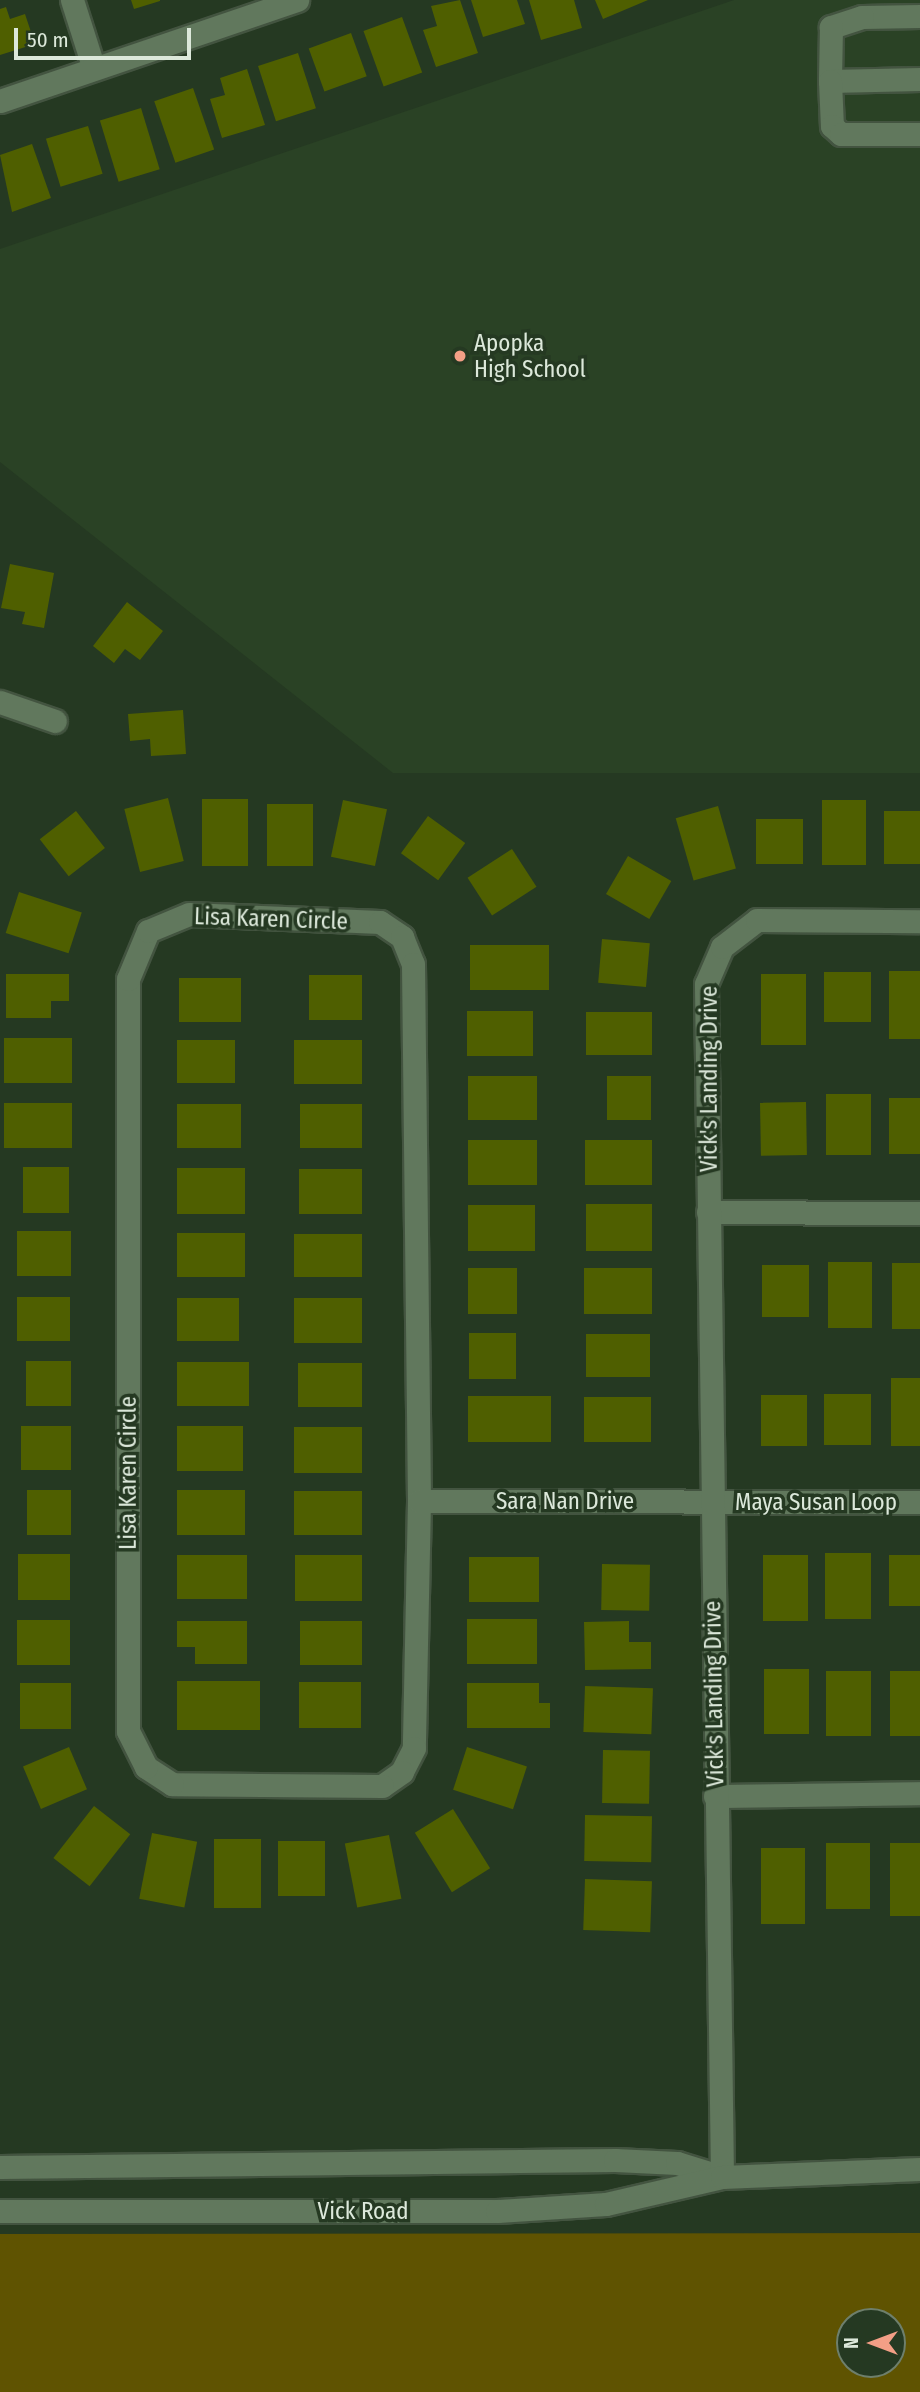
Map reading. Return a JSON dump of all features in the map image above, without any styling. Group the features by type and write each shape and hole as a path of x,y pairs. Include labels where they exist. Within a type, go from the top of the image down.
{"street":[{"path":"72,0 93,66"},
{"path":"0,101 93,66 297,0"},
{"path":"920,16 862,17 831,27 830,81 832,126 841,134 920,134"},
{"path":"830,81 920,79"},
{"path":"0,702 55,721"},
{"name":"Lisa Karen Circle","path":"189,914 380,922 402,937 413,964 419,1501 414,1748 402,1772 382,1786 172,1784 146,1767 128,1731 128,979 148,931 189,914"},
{"name":"Vick's Landing Drive","path":"722,2177 706,984 722,947 757,920 920,920"},
{"path":"708,1212 920,1213"},
{"name":"Sara Nan Drive","path":"419,1501 711,1501"},
{"name":"Maya Susan Loop","path":"711,1501 920,1502"},
{"path":"715,1796 920,1793"},
{"name":"Vick Road","path":"0,2167 615,2160 677,2163 722,2177"},
{"name":"Vick Road","path":"0,2211 497,2211 606,2204 722,2177 920,2169"}],"shaded area":[{"name":"Apopka High School","path":"734,0 920,0 920,773 393,773 0,462 0,249"},
{"path":"920,2233 920,2392 0,2392 0,2234"}],"building":[{"path":"131,0 160,0 160,1 134,9"},
{"path":"460,0 478,53 436,67 423,30 437,26 431,6"},
{"path":"471,0 517,0 525,24 483,37"},
{"path":"529,0 574,0 582,28 541,40"},
{"path":"595,0 648,0 603,19"},
{"path":"6,7 10,19 25,14 35,44 0,55 0,9"},
{"path":"402,17 422,72 384,86 363,31"},
{"path":"351,33 367,76 324,92 309,48"},
{"path":"298,53 316,108 276,121 258,66"},
{"path":"247,69 265,125 222,138 210,99 225,95 220,78"},
{"path":"193,88 214,149 175,163 154,101"},
{"path":"141,108 160,169 119,182 100,121"},
{"path":"88,126 103,174 61,187 46,139"},
{"path":"32,144 51,198 12,212 0,155"},
{"path":"10,564 54,573 44,628 22,624 25,612 1,608"},
{"path":"127,602 163,631 140,660 125,649 114,663 93,646"},
{"path":"183,710 186,754 151,756 150,739 130,741 128,714"},
{"path":"168,798 184,861 140,872 124,809"},
{"path":"202,799 248,799 248,866 202,866"},
{"path":"343,800 387,809 375,866 331,857"},
{"path":"822,800 866,800 866,865 822,865"},
{"path":"267,804 313,804 313,866 267,866"},
{"path":"718,806 736,868 694,881 676,818"},
{"path":"76,811 105,848 69,876 40,839"},
{"path":"884,811 920,811 920,864 884,864"},
{"path":"428,816 465,843 438,880 401,853"},
{"path":"756,819 803,819 803,864 756,864"},
{"path":"512,849 537,887 492,916 468,878"},
{"path":"628,856 671,881 649,919 606,894"},
{"path":"19,892 82,912 68,953 6,933"},
{"path":"602,939 650,943 646,987 598,983"},
{"path":"470,945 549,945 549,990 470,990"},
{"path":"889,971 920,971 920,1039 889,1039"},
{"path":"824,972 871,972 871,1022 824,1022"},
{"path":"6,974 69,974 69,1001 51,1001 51,1018 6,1018"},
{"path":"761,974 806,974 806,1045 761,1045"},
{"path":"309,975 362,975 362,1020 309,1020"},
{"path":"179,978 241,978 241,1022 179,1022"},
{"path":"467,1011 533,1011 533,1056 467,1056"},
{"path":"586,1012 652,1012 652,1055 586,1055"},
{"path":"4,1038 72,1038 72,1083 4,1083"},
{"path":"177,1040 235,1040 235,1083 177,1083"},
{"path":"294,1040 362,1040 362,1084 294,1084"},
{"path":"468,1076 537,1076 537,1120 468,1120"},
{"path":"607,1076 651,1076 651,1120 607,1120"},
{"path":"826,1094 871,1094 871,1155 826,1155"},
{"path":"889,1098 920,1098 920,1154 889,1154"},
{"path":"806,1102 807,1155 761,1156 760,1103"},
{"path":"4,1103 72,1103 72,1148 4,1148"},
{"path":"177,1104 241,1104 241,1148 177,1148"},
{"path":"300,1104 362,1104 362,1148 300,1148"},
{"path":"468,1140 537,1140 537,1185 468,1185"},
{"path":"585,1140 652,1140 652,1185 585,1185"},
{"path":"23,1167 69,1167 69,1213 23,1213"},
{"path":"177,1168 245,1168 245,1214 177,1214"},
{"path":"299,1169 362,1169 362,1214 299,1214"},
{"path":"586,1204 652,1204 652,1251 586,1251"},
{"path":"468,1205 535,1205 535,1251 468,1251"},
{"path":"17,1231 71,1231 71,1276 17,1276"},
{"path":"177,1233 245,1233 245,1277 177,1277"},
{"path":"294,1234 362,1234 362,1277 294,1277"},
{"path":"828,1262 872,1262 872,1328 828,1328"},
{"path":"892,1263 920,1263 920,1329 892,1329"},
{"path":"762,1265 809,1265 809,1317 762,1317"},
{"path":"468,1268 517,1268 517,1314 468,1314"},
{"path":"584,1268 652,1268 652,1314 584,1314"},
{"path":"17,1297 70,1297 70,1341 17,1341"},
{"path":"177,1298 239,1298 239,1341 177,1341"},
{"path":"294,1298 362,1298 362,1343 294,1343"},
{"path":"469,1333 516,1333 516,1379 469,1379"},
{"path":"586,1334 650,1334 650,1377 586,1377"},
{"path":"26,1361 71,1361 71,1406 26,1406"},
{"path":"177,1362 249,1362 249,1406 177,1406"},
{"path":"298,1363 362,1363 362,1407 298,1407"},
{"path":"891,1378 920,1378 920,1446 891,1446"},
{"path":"824,1394 871,1394 871,1445 824,1445"},
{"path":"761,1395 807,1395 807,1446 761,1446"},
{"path":"468,1396 551,1396 551,1442 468,1442"},
{"path":"584,1397 651,1397 651,1442 584,1442"},
{"path":"21,1426 71,1426 71,1470 21,1470"},
{"path":"177,1426 243,1426 243,1471 177,1471"},
{"path":"294,1427 362,1427 362,1473 294,1473"},
{"path":"27,1490 71,1490 71,1535 27,1535"},
{"path":"177,1490 245,1490 245,1535 177,1535"},
{"path":"294,1491 362,1491 362,1535 294,1535"},
{"path":"825,1553 871,1553 871,1619 825,1619"},
{"path":"18,1554 70,1554 70,1600 18,1600"},
{"path":"177,1555 247,1555 247,1599 177,1599"},
{"path":"295,1555 362,1555 362,1601 295,1601"},
{"path":"763,1555 808,1555 808,1621 763,1621"},
{"path":"889,1555 920,1555 920,1606 889,1606"},
{"path":"469,1557 539,1557 539,1602 469,1602"},
{"path":"602,1564 650,1565 649,1611 601,1610"},
{"path":"467,1619 537,1619 537,1664 467,1664"},
{"path":"17,1620 70,1620 70,1665 17,1665"},
{"path":"177,1621 247,1621 247,1664 195,1664 195,1647 177,1647"},
{"path":"300,1621 362,1621 362,1665 300,1665"},
{"path":"629,1621 629,1642 651,1642 651,1669 585,1670 584,1622"},
{"path":"764,1669 809,1669 809,1734 764,1734"},
{"path":"826,1671 871,1671 871,1736 826,1736"},
{"path":"890,1671 920,1671 920,1736 890,1736"},
{"path":"177,1681 260,1681 260,1730 177,1730"},
{"path":"299,1682 361,1682 361,1728 299,1728"},
{"path":"20,1683 71,1683 71,1729 20,1729"},
{"path":"467,1683 539,1683 539,1703 550,1703 550,1728 467,1728"},
{"path":"585,1686 653,1688 651,1734 583,1732"},
{"path":"69,1747 87,1789 41,1809 23,1767"},
{"path":"467,1747 527,1766 513,1809 453,1790"},
{"path":"603,1750 650,1751 649,1804 602,1803"},
{"path":"94,1806 130,1834 90,1886 53,1858"},
{"path":"453,1809 490,1868 452,1892 415,1833"},
{"path":"585,1815 652,1816 651,1862 584,1861"},
{"path":"152,1833 197,1842 184,1908 139,1899"},
{"path":"389,1835 401,1899 357,1907 345,1844"},
{"path":"214,1839 261,1839 261,1908 214,1908"},
{"path":"278,1841 325,1841 325,1896 278,1896"},
{"path":"826,1843 870,1843 870,1909 826,1909"},
{"path":"890,1843 920,1843 920,1916 890,1916"},
{"path":"761,1848 805,1848 805,1924 761,1924"},
{"path":"585,1879 652,1881 650,1932 583,1930"}],"place":[{"name":"Apopka High School","path":"460,356"}]}
